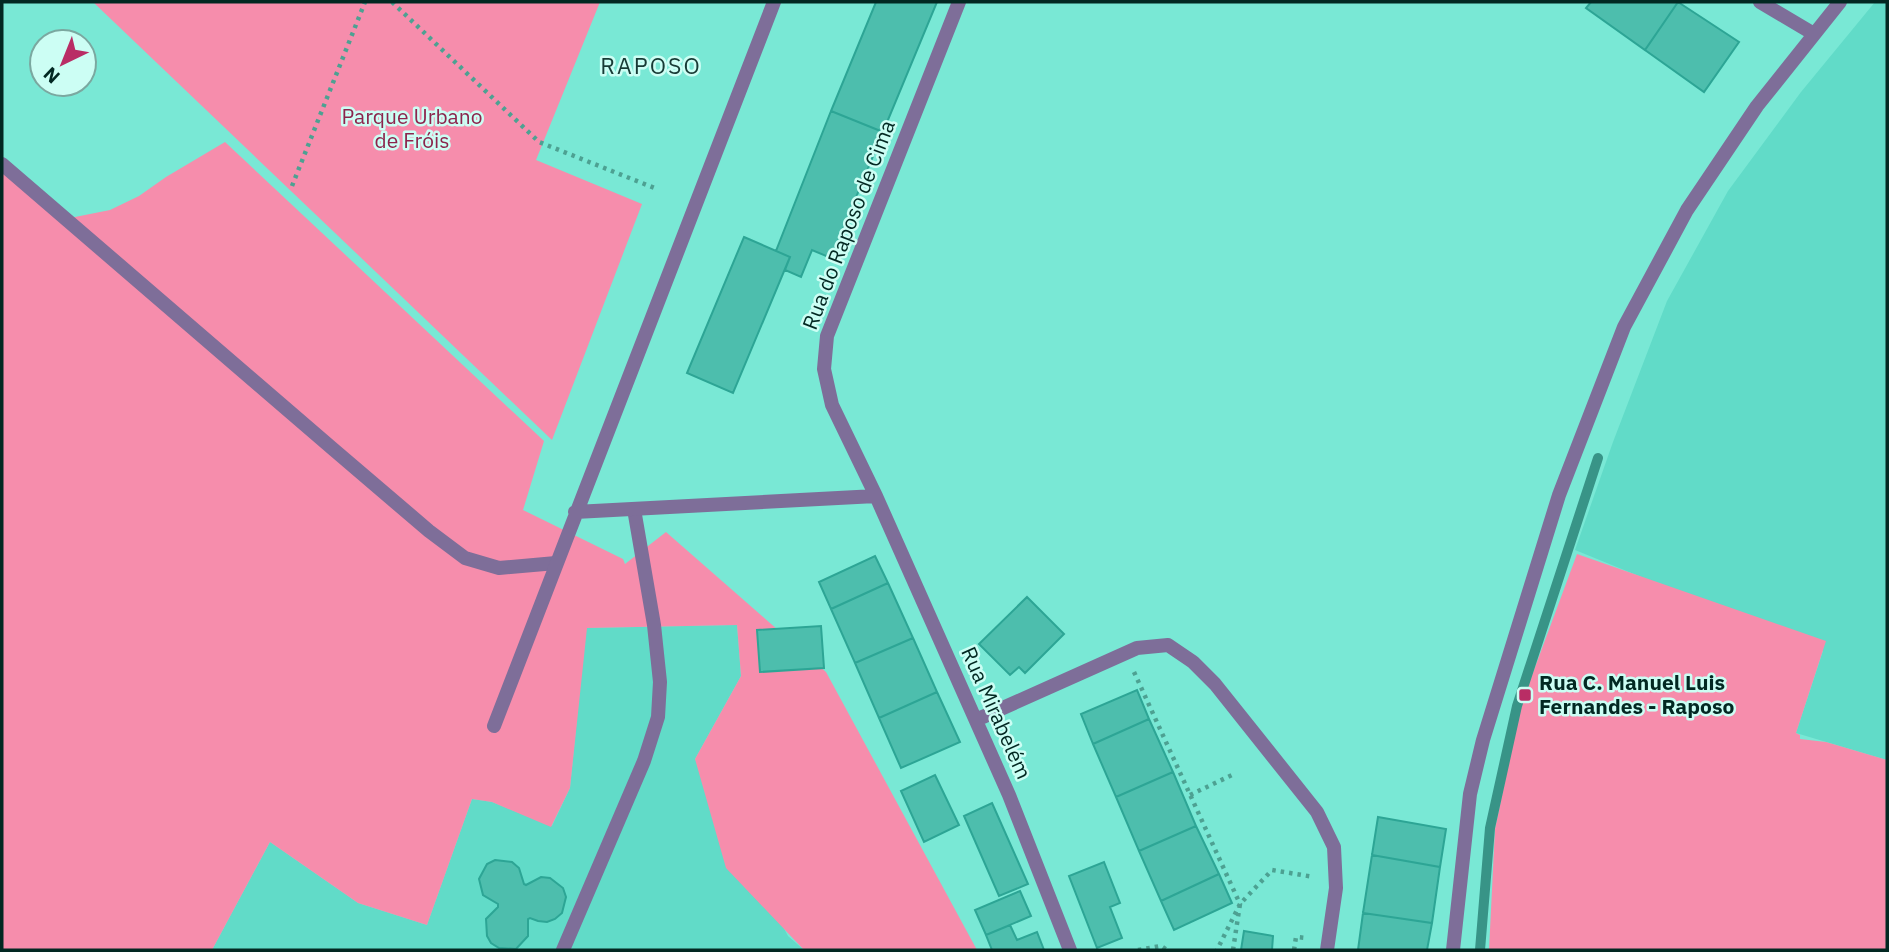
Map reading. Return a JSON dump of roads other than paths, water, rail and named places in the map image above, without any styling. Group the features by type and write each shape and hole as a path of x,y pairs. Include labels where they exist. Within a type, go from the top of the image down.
{"street":[{"path":"494,726 774,2"},
{"name":"Rua do Raposo de Cima","path":"876,496 832,405 824,369 825,344 959,2"},
{"path":"1760,2 1814,34"},
{"path":"1452,950 1470,794 1479,753 1559,495 1624,327 1688,210 1757,106 1840,2"},
{"path":"2,164 352,466 465,558 499,568 556,563"},
{"path":"575,512 876,496"},
{"name":"Rua Mirabelém","path":"876,496 1013,805 1070,950"},
{"path":"564,950 644,761 657,717 660,682 654,625 634,509"},
{"path":"976,720 1137,648 1168,645 1193,662 1215,684 1317,811 1334,847 1336,881 1327,950"}],"waterway":[{"path":"1480,950 1490,828 1517,706 1598,458"}],"place":[{"name":"Rua C. Manuel Luis Fernandes - Raposo","path":"1525,695"}],"district":[{"name":"RAPOSO","path":"651,66"}],"park label":[{"name":"Parque Urbano de Fróis","path":"412,129"}]}
